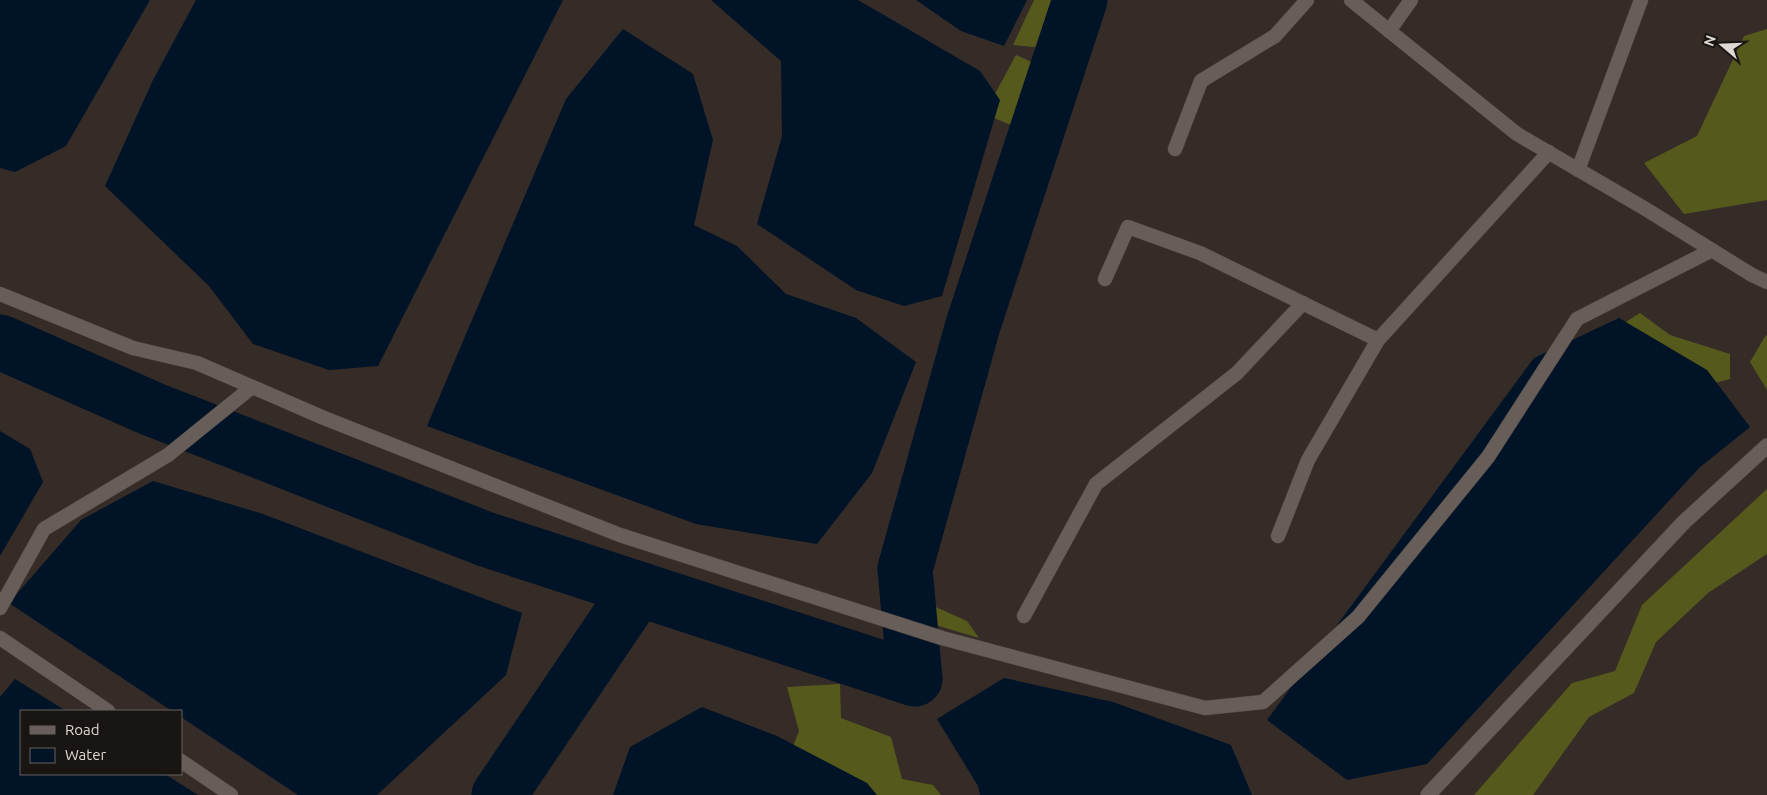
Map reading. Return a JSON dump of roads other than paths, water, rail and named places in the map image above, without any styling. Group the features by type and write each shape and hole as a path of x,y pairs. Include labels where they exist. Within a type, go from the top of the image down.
{"street":[{"path":"1428,795 1684,522 1767,446"}],"lane":[{"path":"1175,149 1201,81 1275,36 1307,0"},
{"path":"1351,0 1517,134 1752,275 1767,282"},
{"path":"1389,31 1411,0"},
{"path":"1578,170 1641,0"},
{"path":"1278,536 1308,460 1378,340 1549,152"},
{"path":"1105,279 1128,227 1200,253 1378,340"},
{"path":"0,294 133,348 197,363 324,418 620,536 942,638 1205,708 1263,702 1358,617 1488,457 1577,319 1712,250"},
{"path":"1024,616 1096,484 1237,372 1303,302"},
{"path":"0,608 44,529 168,455 252,387"},
{"path":"0,638 107,710"},
{"path":"182,762 231,795"}],"water":[{"path":"0,0 150,0 66,146 15,172 0,168"},
{"path":"196,0 563,0 378,366 329,370 253,344 209,286 105,186 153,80"},
{"path":"711,0 858,0 980,71 1000,100 942,296 904,306 856,290 757,224 782,136 781,61"},
{"path":"916,0 1027,0 1004,46 961,31"},
{"path":"623,29 693,74 713,140 694,225 737,246 786,294 856,318 916,362 872,473 817,544 696,524 427,426 566,99"},
{"path":"1619,318 1707,370 1750,427 1699,468 1427,764 1347,780 1267,720 1534,358"},
{"path":"0,431 30,449 43,482 0,556"},
{"path":"153,481 263,514 522,613 506,675 377,795 298,795 182,718 182,710 170,710 9,603 81,520"},
{"path":"1004,678 1113,702 1231,745 1252,795 980,795 978,786 937,719"},
{"path":"15,679 64,710 20,710 20,775 167,775 198,795 0,795 0,697"},
{"path":"702,707 777,736 867,783 877,795 613,795 630,747"}],"waterway":[{"path":"0,342 152,409 485,539 915,679 905,569 973,325 1080,0"},
{"path":"499,795 638,589"}]}
